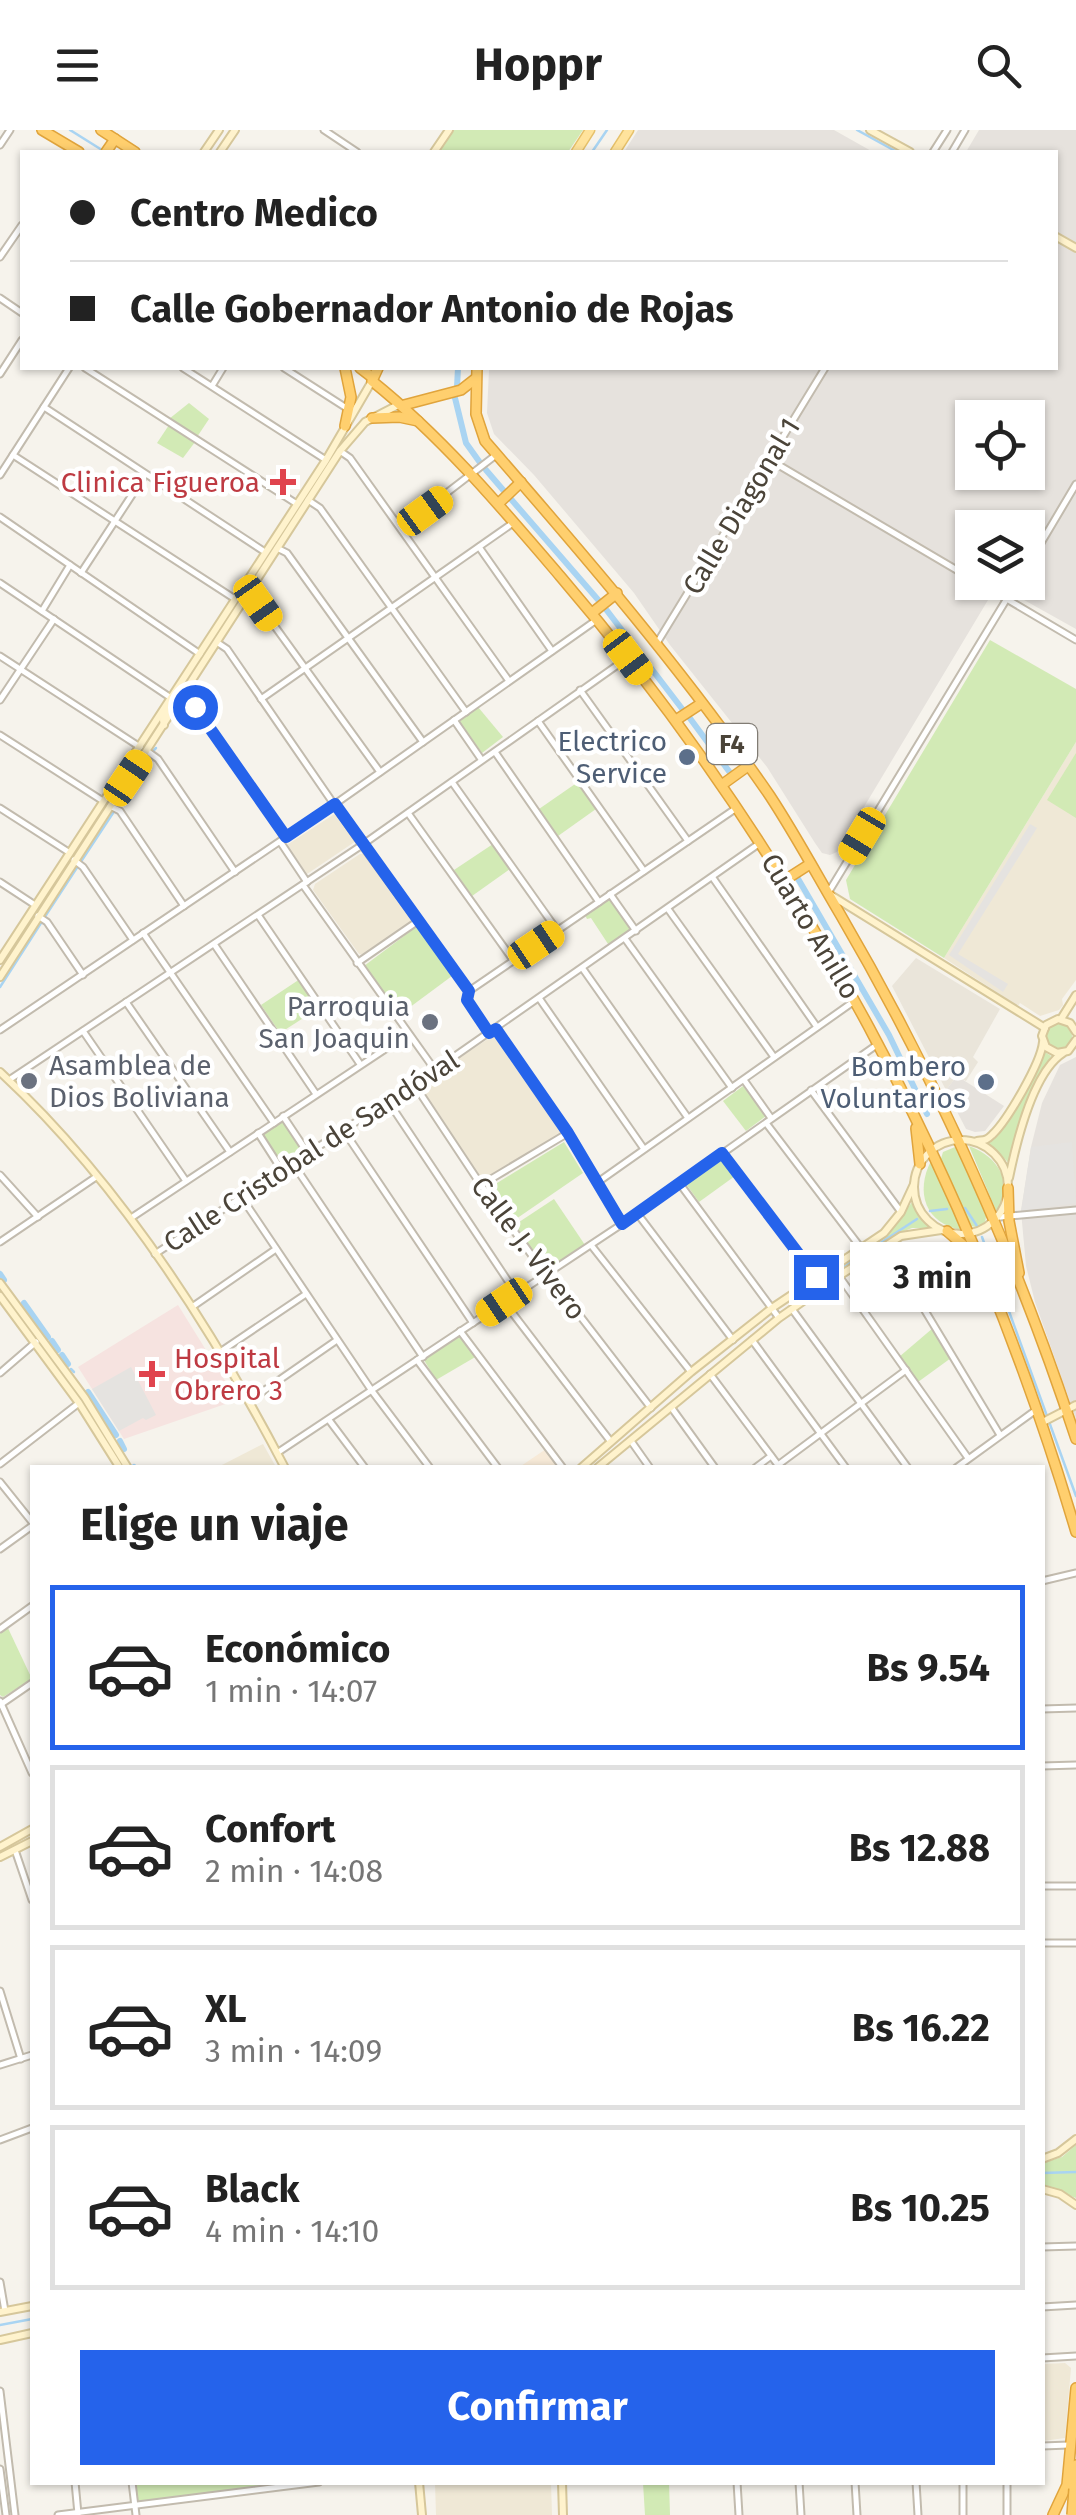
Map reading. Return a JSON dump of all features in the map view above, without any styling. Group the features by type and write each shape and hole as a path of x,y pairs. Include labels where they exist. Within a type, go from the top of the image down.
{"highway":[{"path":"42,130 72,150"},
{"path":"100,130 111,145"},
{"path":"345,370 350,411 345,426"},
{"name":"F4","path":"374,375 402,404 461,390 478,371"},
{"name":"Cuarto Anillo","path":"478,371 478,424 485,441 618,593 786,822 797,872 856,1001 932,1150 1036,1410 1045,1421 1076,1532"},
{"name":"Cuarto Anillo","path":"402,404 505,497 514,522 599,610 628,657 726,781 761,842 828,893 964,1141 1000,1218 1076,1439"},
{"path":"368,420 399,417 420,422"},
{"path":"505,497 520,482"},
{"path":"599,610 618,593"},
{"path":"680,718 699,705"},
{"path":"726,781 744,769"},
{"path":"914,1120 920,1164"},
{"path":"1008,1186 1000,1218 1022,1290"},
{"path":"944,1230 977,1258"},
{"path":"1074,2515 1071,2445 1076,2388"},
{"path":"1054,2515 1072,2491 1076,2464"}],"main road":[{"path":"870,130 906,150"},
{"path":"368,420 350,411 374,375"},
{"path":"143,749 164,726 340,451 368,420 402,404"},
{"path":"0,959 143,749 345,426"},
{"path":"182,698 181,688 192,667"},
{"path":"164,726 172,698"},
{"path":"0,977 72,856"},
{"path":"828,893 1044,1028"},
{"path":"1061,1020 1076,995"},
{"path":"584,1465 772,1308 884,1233 901,1212 920,1164 932,1150 984,1140 994,1134 1039,1058 1044,1028 1061,1020 1075,1029 1069,1052 1050,1063 1033,1098 1008,1186"},
{"path":"1043,1042 1051,1051 1069,1052"},
{"path":"0,1072 96,1177 155,1254 220,1352 283,1465"},
{"path":"964,1141 985,1147 998,1158 1008,1186"},
{"path":"914,1184 920,1211 944,1230"},
{"path":"601,1465 779,1318 886,1246 917,1231 966,1234 1000,1218"},
{"path":"0,1283 10,1305 120,1465"},
{"path":"4,1294 72,1380 112,1440 120,1465"},
{"path":"36,1342 64,1376 72,1380"},
{"path":"60,1376 68,1382 104,1438 112,1440"},
{"path":"1045,1421 1067,1411"},
{"path":"0,1847 30,1831"},
{"path":"0,1857 30,1841"},
{"path":"1045,2158 1076,2139"},
{"path":"1045,2190 1076,2205"},
{"path":"3,2312 30,2306"},
{"path":"0,2340 30,2333"},
{"path":"420,2485 422,2515"},
{"path":"562,2485 563,2515"}],"street":[{"path":"0,145 10,130"},
{"path":"324,130 354,150"},
{"path":"0,257 20,228"},
{"path":"0,374 20,343"},
{"path":"0,475 69,370"},
{"path":"88,370 297,504"},
{"path":"186,370 326,460"},
{"path":"212,386 222,370"},
{"path":"287,370 350,411"},
{"name":"Calle Diagonal 1","path":"657,644 824,370"},
{"path":"44,407 265,552"},
{"path":"340,451 350,458 509,682"},
{"path":"401,528 496,454"},
{"path":"13,455 235,599"},
{"path":"770,460 955,569"},
{"path":"82,573 146,474"},
{"path":"1045,536 1076,484"},
{"path":"308,500 320,508 466,712"},
{"path":"0,518 200,654"},
{"path":"261,699 514,522"},
{"path":"479,547 552,652"},
{"path":"277,548 287,553 423,742"},
{"path":"42,611 70,566"},
{"path":"0,583 172,698"},
{"path":"248,596 258,603 380,772"},
{"path":"828,893 1006,600 1076,640"},
{"path":"0,1030 552,652 599,610"},
{"path":"0,700 54,619"},
{"path":"218,643 227,649 362,846 469,991"},
{"path":"0,656 158,758 235,872"},
{"path":"9,1080 362,846 628,657"},
{"path":"580,690 688,841"},
{"path":"182,698 195,707 283,839 305,883 357,963 435,1070"},
{"path":"454,720 482,760"},
{"path":"538,721 644,871"},
{"path":"0,735 120,812 184,906"},
{"path":"495,751 599,902"},
{"path":"452,781 558,930"},
{"path":"622,1224 568,1133 467,1000 469,991 739,806"},
{"path":"0,808 84,866 133,940"},
{"path":"408,813 514,960"},
{"name":"Calle Cristobal de Sandóval","path":"155,1254 435,1070 761,842"},
{"path":"713,878 816,1028"},
{"path":"0,882 36,905"},
{"path":"610,894 636,931"},
{"path":"668,909 774,1057"},
{"path":"258,914 360,1064"},
{"path":"38,916 47,922 82,974"},
{"path":"357,963 418,920"},
{"path":"143,933 274,1123"},
{"path":"626,939 732,1088"},
{"path":"214,944 316,1094"},
{"path":"582,969 688,1118"},
{"path":"539,998 644,1149"},
{"path":"598,1182 856,1001"},
{"path":"126,1002 230,1152"},
{"path":"83,1031 186,1181"},
{"path":"128,1220 408,1034"},
{"path":"277,1453 622,1224 879,1044"},
{"path":"744,1080 860,1248"},
{"name":"Calle J. Vivero","path":"414,1084 543,1272 548,1273 651,1408"},
{"path":"811,1090 901,1212"},
{"path":"388,1100 516,1293"},
{"path":"283,1116 309,1155"},
{"path":"344,1131 473,1322"},
{"path":"258,1133 283,1172"},
{"path":"481,1186 568,1133"},
{"path":"722,1153 816,1277"},
{"path":"294,1165 420,1359 496,1465"},
{"path":"0,1175 38,1217"},
{"path":"0,1242 96,1177"},
{"path":"680,1184 779,1318"},
{"path":"242,1198 337,1340 428,1465"},
{"path":"1000,1218 1076,1210"},
{"path":"637,1213 734,1340"},
{"path":"590,1245 691,1372"},
{"path":"886,1246 1000,1435"},
{"path":"192,1307 276,1249"},
{"path":"838,1276 968,1458"},
{"path":"220,1352 306,1294"},
{"path":"504,1302 611,1442"},
{"path":"792,1309 906,1465"},
{"path":"460,1331 561,1465"},
{"path":"249,1401 337,1340"},
{"path":"752,1340 844,1465"},
{"path":"0,1373 36,1342"},
{"path":"780,1465 906,1370"},
{"path":"710,1374 778,1465"},
{"path":"0,1464 79,1403"},
{"path":"671,1407 713,1465"},
{"path":"960,1465 1036,1410"},
{"path":"329,1420 363,1465"},
{"path":"631,1441 648,1465"},
{"path":"759,1465 771,1456"},
{"path":"1045,1466 1053,1460"},
{"path":"0,1482 30,1521"},
{"path":"0,1549 30,1526"},
{"path":"1045,1580 1076,1573"},
{"path":"0,1628 30,1607"},
{"path":"30,1684 0,1704 30,1758"},
{"path":"1045,1709 1076,1708"},
{"path":"1045,1766 1076,1765"},
{"path":"15,1850 30,1894"},
{"path":"1045,1886 1076,1886"},
{"path":"1045,1943 1076,1942"},
{"path":"0,1991 21,2058"},
{"path":"0,2066 30,2056"},
{"path":"0,2140 30,2129"},
{"path":"1045,2247 1076,2246"},
{"path":"0,2282 3,2312"},
{"path":"1045,2306 1076,2305"},
{"path":"1045,2358 1076,2356"},
{"path":"0,2391 15,2515"},
{"path":"1045,2446 1071,2445"},
{"path":"0,2468 6,2515"},
{"path":"75,2485 78,2514"},
{"path":"133,2485 136,2515"},
{"path":"58,2515 293,2485"},
{"path":"737,2485 738,2515"},
{"path":"799,2485 801,2515"},
{"path":"855,2485 856,2515"},
{"path":"916,2485 918,2515"},
{"path":"963,2485 963,2515"},
{"path":"1007,2485 1007,2515"}],"shaded area":[{"path":"638,130 834,130 869,150 625,150"},
{"path":"979,130 1076,130 1076,629 1024,600 1045,600 1045,510 955,510 955,600 988,600 837,852 822,853 767,767 634,593 494,434 487,413 489,370 1058,370 1058,150 967,150"},
{"path":"1076,742 1076,980 1059,1010 1040,1016 944,958"},
{"path":"336,813 356,841 307,874 287,845"},
{"path":"1030,824 1037,828 958,954 1008,984 1003,992 949,955"},
{"path":"365,854 412,921 364,955 359,954 313,890 315,884"},
{"path":"916,958 1000,1009 973,1057 978,1062 966,1081 957,1076 946,1090 892,986"},
{"path":"494,1035 562,1130 561,1135 486,1181 481,1180 420,1086"},
{"path":"1076,1057 1076,1419 1035,1302 1026,1266 1021,1211 1042,1103 1060,1065"},
{"path":"957,1076 1004,1106 985,1131 966,1129 946,1090"},
{"path":"1072,1142 1076,1203 1021,1211 1031,1147"},
{"name":"Hospital Obrero 3","path":"178,1305 237,1400 124,1439 78,1367"},
{"path":"131,1367 156,1415 119,1431 92,1389"},
{"path":"263,1444 275,1465 222,1465"},
{"path":"546,1449 558,1465 522,1465"},
{"path":"1065,2363 1071,2368 1065,2438 1045,2441 1045,2364"},
{"path":"435,2485 551,2485 552,2515 436,2515"}],"green space":[{"path":"454,130 583,130 569,150 440,150"},
{"path":"189,403 209,419 197,437 169,419"},
{"path":"169,425 195,442 183,458 157,443"},
{"path":"990,640 1076,689 1076,742 944,958 850,899 846,880"},
{"path":"478,707 503,737 482,753 459,721"},
{"path":"1076,753 1076,818 1047,800"},
{"path":"578,782 596,809 558,836 539,809"},
{"path":"493,844 510,869 472,896 454,870"},
{"path":"610,897 633,930 610,947 585,915"},
{"path":"420,927 452,976 398,1016 364,966"},
{"path":"300,979 319,1008 280,1033 261,1005"},
{"path":"1059,1023 1068,1027 1072,1036 1068,1045 1059,1049 1050,1045 1046,1036 1050,1027"},
{"path":"1045,1052 1051,1056 1021,1118 1010,1164 988,1143 1011,1115"},
{"path":"743,1086 766,1116 746,1131 723,1101"},
{"path":"285,1122 304,1150 304,1155 283,1169 262,1135"},
{"path":"564,1142 583,1173 513,1221 489,1188"},
{"path":"969,1146 989,1157 1001,1173 1004,1192 997,1213"},
{"path":"960,1148 987,1211 985,1223 978,1227 968,1226 940,1162 943,1152"},
{"path":"722,1157 735,1176 699,1202 686,1184"},
{"path":"931,1161 962,1230 939,1221 927,1205 924,1184"},
{"path":"554,1199 585,1245 547,1270 513,1226"},
{"path":"914,1200 930,1228 912,1228 881,1240"},
{"path":"933,1328 951,1358 918,1382 899,1357"},
{"path":"460,1336 477,1356 436,1380 424,1360"},
{"path":"7,1626 30,1675 30,1680 3,1697 0,1695 0,1631"},
{"path":"1076,2145 1076,2198 1045,2186 1045,2162 1062,2157"},
{"path":"136,2485 290,2485 143,2503 138,2500"},
{"path":"643,2485 669,2485 670,2515 645,2515"}],"waterway":[{"path":"70,130 102,150"},
{"path":"593,150 607,130"},
{"path":"857,130 893,150"},
{"path":"457,387 458,370"},
{"path":"455,398 466,443 481,464"},
{"path":"486,470 504,491"},
{"path":"510,498 600,602"},
{"path":"605,608 683,710"},
{"path":"689,717 731,774"},
{"path":"118,805 149,758"},
{"path":"82,860 113,813"},
{"path":"46,915 78,866"},
{"path":"797,877 889,1035 927,1114"},
{"path":"0,987 41,923"},
{"path":"965,1208 977,1226"},
{"path":"930,1211 947,1209"},
{"path":"836,1272 917,1219"},
{"path":"982,1237 1076,1496"},
{"path":"0,1274 4,1280"},
{"path":"24,1303 48,1337"},
{"path":"52,1341 58,1350"},
{"path":"62,1355 68,1364"},
{"path":"71,1369 74,1372"},
{"path":"88,1392 116,1435"},
{"path":"120,1441 124,1449"},
{"path":"1045,2173 1076,2172"},
{"path":"0,2325 30,2319"}],"place":[{"name":"Clinica Figueroa","path":"283,482"},
{"name":"Electrico Service","path":"687,757"},
{"name":"Parroquia San Joaquin","path":"430,1022"},
{"name":"Asamblea de Dios Boliviana","path":"29,1081"},
{"name":"Bombero Voluntarios","path":"986,1082"},
{"name":"Hospital Obrero 3","path":"152,1374"}],"route":[{"path":"195,707 286,837 335,804 469,991 467,1000 489,1033 496,1029 568,1133 622,1224 722,1153 816,1277"}]}
